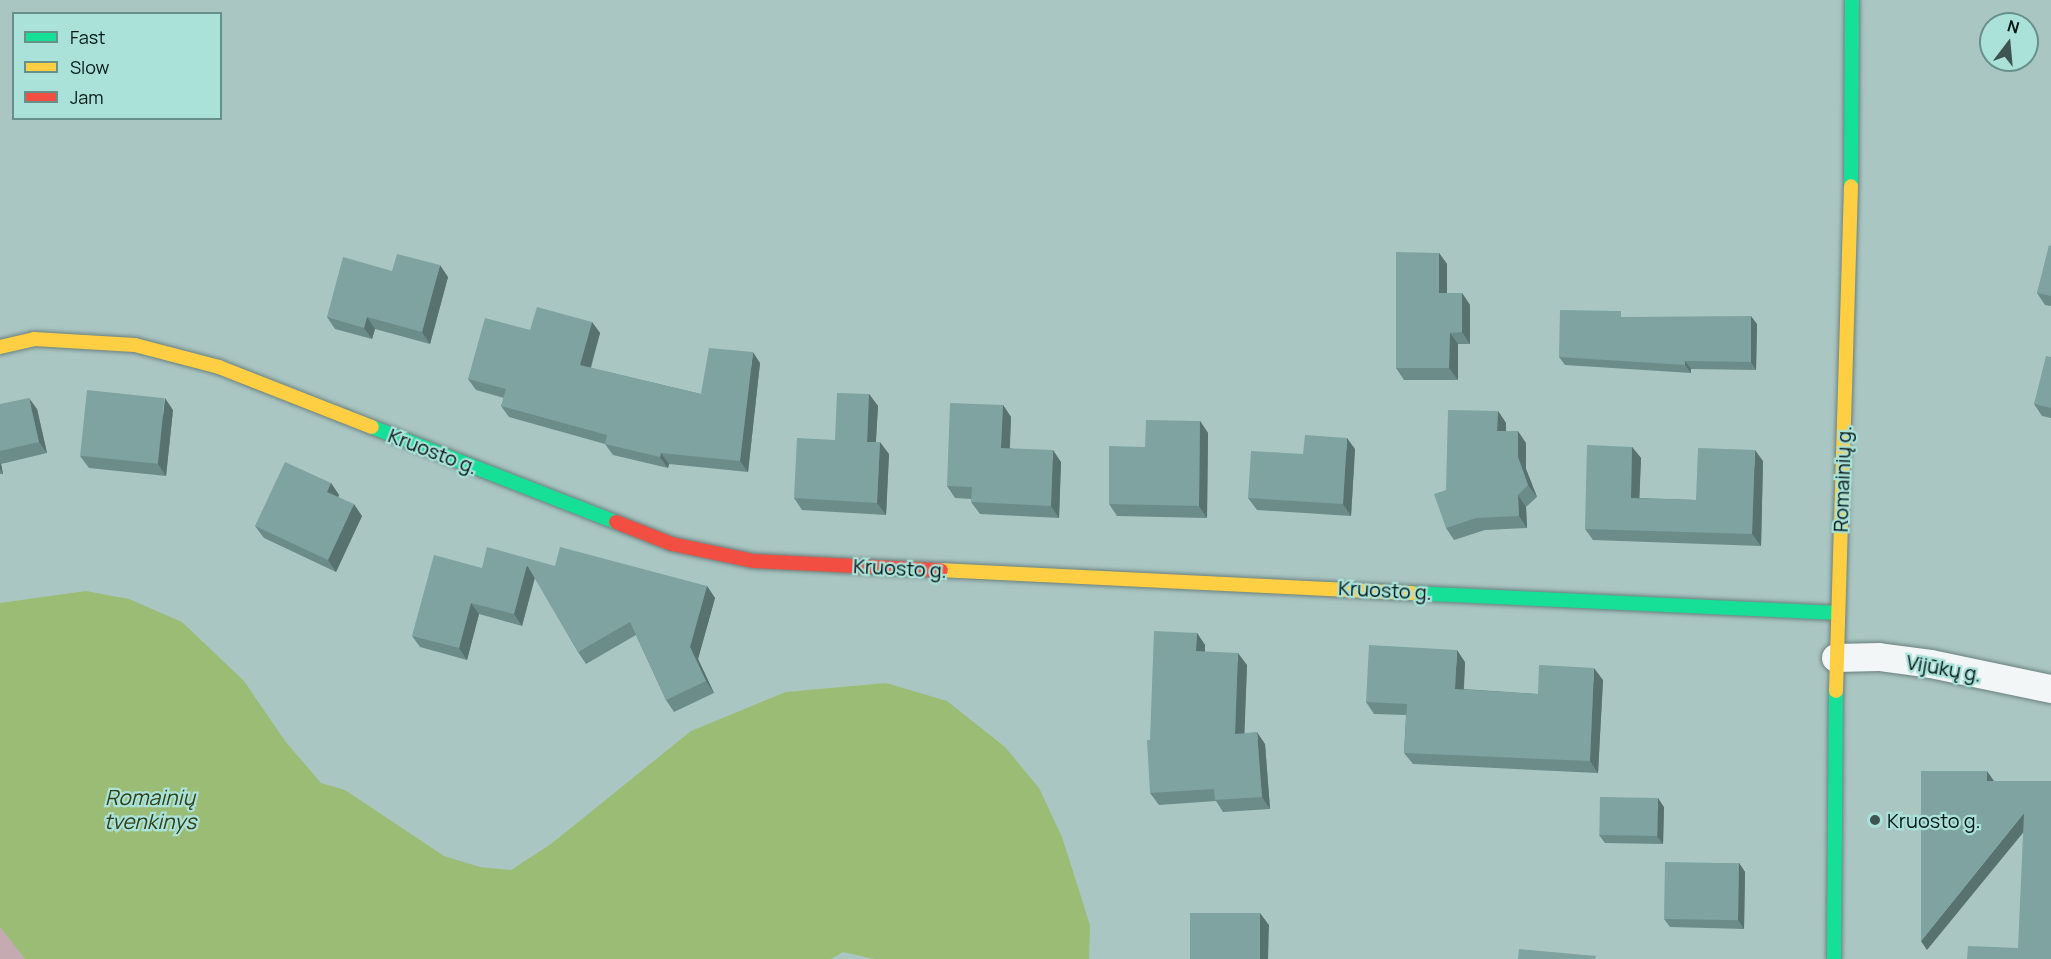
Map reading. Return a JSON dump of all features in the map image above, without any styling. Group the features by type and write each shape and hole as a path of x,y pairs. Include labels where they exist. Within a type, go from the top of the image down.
{"street":[{"name":"Romainių g.","path":"1834,959 1836,658 1850,249 1852,0"},
{"name":"Kruosto g.","path":"0,347 34,339 135,345 219,367 672,544 754,561 1838,613"},
{"name":"Vijūkų g.","path":"1836,658 1880,657 1931,664 2051,689"}],"shaded area":[{"path":"0,927 25,959 0,959"}],"water":[{"name":"Romainių tvenkinys","path":"86,591 129,599 182,622 244,681 285,741 321,783 345,790 444,856 480,867 511,870 551,844 691,731 786,692 886,683 947,701 1005,747 1039,788 1062,837 1090,925 1089,959 874,959 843,952 831,959 25,959 0,927 0,603"}],"building":[{"path":"2049,245 2051,246 2051,296 2037,293"},
{"path":"1396,252 1439,253 1439,293 1462,293 1462,332 1450,333 1449,368 1396,368"},
{"path":"397,254 440,265 422,332 367,317 364,328 327,317 343,257 392,271"},
{"path":"537,307 592,322 580,365 701,394 709,348 753,352 740,461 661,453 660,457 605,444 607,435 501,406 506,389 468,379 485,318 530,330"},
{"path":"1560,310 1621,311 1621,317 1751,316 1751,362 1685,361 1685,365 1559,357"},
{"path":"2046,356 2051,357 2051,408 2034,404"},
{"path":"87,390 165,398 158,464 80,456"},
{"path":"837,393 869,394 867,442 880,442 877,503 794,498 797,438 835,440"},
{"path":"29,398 39,442 0,451 0,404"},
{"path":"950,403 1003,405 1001,448 1053,450 1051,506 971,502 972,487 947,486"},
{"path":"1448,410 1498,411 1497,431 1518,431 1518,457 1528,485 1518,495 1519,516 1476,518 1446,528 1434,494 1446,490"},
{"path":"1146,420 1200,421 1199,506 1109,504 1109,446 1145,447"},
{"path":"1305,435 1347,438 1343,504 1248,498 1251,451 1303,454"},
{"path":"1587,445 1632,447 1631,498 1696,500 1698,448 1755,450 1752,534 1585,529"},
{"path":"285,462 331,483 327,492 354,504 328,560 255,526"},
{"path":"487,547 555,566 560,547 707,586 690,647 706,681 666,700 630,622 578,652 527,565 514,614 471,603 459,648 412,636 434,555 482,568"},
{"path":"1154,631 1197,633 1196,651 1238,653 1235,734 1257,732 1262,797 1215,800 1214,789 1150,793 1147,740 1150,740"},
{"path":"1369,645 1457,650 1455,689 1538,694 1539,665 1594,668 1590,761 1404,753 1407,704 1366,702"},
{"path":"1921,771 1987,771 1987,781 2051,781 2051,959 1967,959 1968,946 2018,948 2024,813 1921,941"},
{"path":"1600,797 1658,798 1657,836 1599,835"},
{"path":"1665,862 1739,863 1738,920 1664,919"},
{"path":"1190,913 1260,913 1260,959 1190,959"},
{"path":"1519,949 1596,956 1595,959 1518,959"}],"traffic: fast":[{"path":"1851,186 1852,0"},
{"path":"372,427 616,522"},
{"path":"1412,593 1837,613"},
{"path":"1834,959 1836,691"}],"traffic: slow":[{"path":"1836,691 1851,186"},
{"path":"0,347 34,339 135,345 219,367 372,427"},
{"path":"941,570 1412,593"}],"traffic: jam":[{"path":"616,522 672,544 754,561 941,570"}],"place":[{"name":"Kruosto g.","path":"1875,820"}]}
